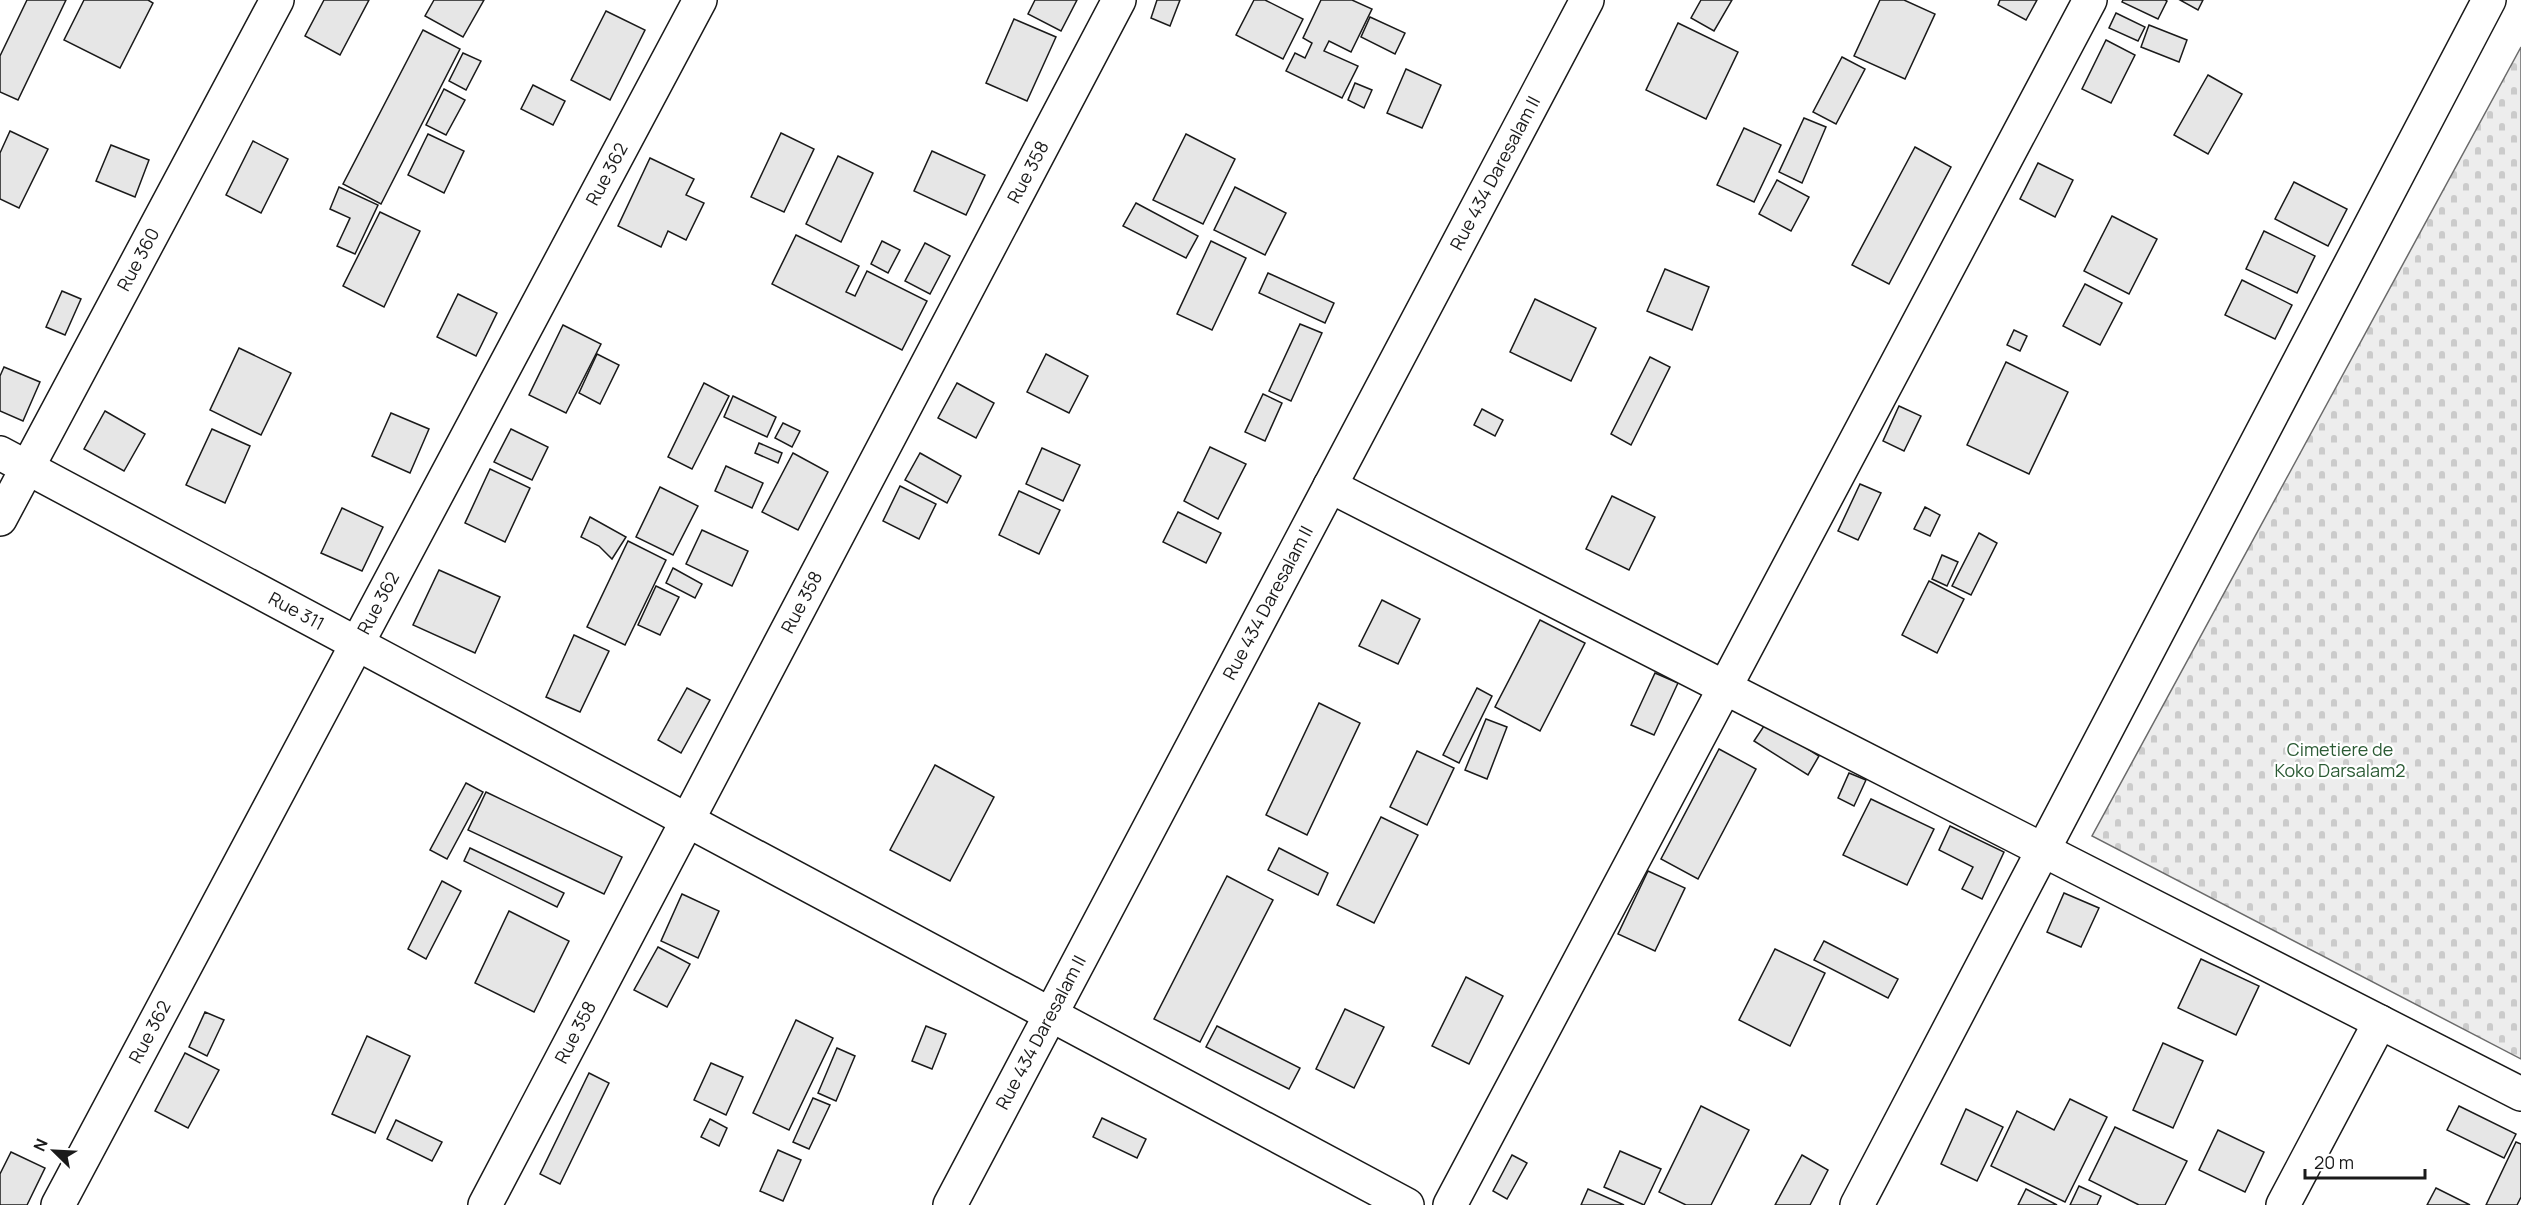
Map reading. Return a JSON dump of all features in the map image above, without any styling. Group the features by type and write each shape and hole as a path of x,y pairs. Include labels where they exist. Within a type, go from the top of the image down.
{"street":[{"name":"Rue 360","path":"0,519 14,461 277,0"},
{"name":"Rue 362","path":"57,1205 700,0"},
{"name":"Rue 358","path":"485,1205 1119,0"},
{"name":"Rue 434 Daresalam II","path":"950,1205 1587,0"},
{"path":"1450,1205 2090,0"},
{"path":"1857,1205 2489,0"},
{"name":"Rue 311","path":"14,461 1407,1205"},
{"path":"1330,486 2521,1094"},
{"path":"2283,1205 2380,1022"}],"green space":[{"name":"Cimetiere de Koko Darsalam2","path":"2521,47 2521,1059 2092,836"}],"building":[{"path":"27,0 66,0 18,100 0,92 0,56"},
{"path":"84,0 148,0 153,3 120,68 64,40"},
{"path":"324,0 369,0 340,55 305,36"},
{"path":"434,0 484,0 463,37 425,16"},
{"path":"1035,0 1077,0 1061,31 1028,14"},
{"path":"1157,0 1180,0 1170,26 1151,18"},
{"path":"1254,0 1265,0 1303,19 1283,59 1236,35"},
{"path":"1321,0 1352,0 1372,9 1351,52 1329,41 1324,51 1358,66 1342,98 1286,71 1295,53 1305,58 1312,43 1303,38"},
{"path":"1701,0 1732,0 1714,31 1691,18"},
{"path":"1880,0 1904,0 1935,14 1905,79 1854,56"},
{"path":"2000,0 2037,0 2026,20 1998,5"},
{"path":"2123,0 2167,1 2158,19 2122,2"},
{"path":"2180,0 2203,0 2198,10"},
{"path":"606,11 645,30 610,100 571,80"},
{"path":"2116,13 2145,27 2138,41 2109,28"},
{"path":"1370,17 1405,33 1395,54 1361,37"},
{"path":"1014,19 1056,37 1027,101 986,83"},
{"path":"1678,23 1738,52 1706,119 1646,90"},
{"path":"2149,25 2187,40 2179,62 2141,47"},
{"path":"423,30 460,49 381,204 343,184"},
{"path":"2106,40 2135,55 2111,103 2082,89"},
{"path":"463,53 481,61 466,90 449,81"},
{"path":"1842,57 1865,69 1836,124 1813,112"},
{"path":"1406,69 1441,85 1422,128 1387,113"},
{"path":"2208,75 2242,94 2208,154 2174,135"},
{"path":"1355,83 1372,90 1364,108 1348,100"},
{"path":"533,85 565,101 553,125 521,109"},
{"path":"444,89 465,100 446,135 426,125"},
{"path":"1804,118 1826,127 1802,183 1779,172"},
{"path":"1744,128 1781,145 1754,202 1717,185"},
{"path":"10,131 48,149 19,208 0,199 0,153"},
{"path":"781,133 814,149 784,212 751,197"},
{"path":"428,134 464,151 444,193 408,175"},
{"path":"1186,134 1235,159 1203,224 1153,200"},
{"path":"253,141 288,159 261,213 226,195"},
{"path":"111,145 149,160 135,197 96,181"},
{"path":"1915,147 1951,167 1889,284 1852,265"},
{"path":"932,151 985,175 966,215 914,191"},
{"path":"838,156 873,173 841,242 806,224"},
{"path":"650,158 694,179 686,195 704,203 686,240 668,231 661,247 618,226"},
{"path":"2038,163 2073,180 2055,217 2020,199"},
{"path":"1777,180 1809,197 1791,231 1759,214"},
{"path":"2294,182 2347,209 2328,246 2275,219"},
{"path":"339,187 378,205 355,254 337,246 350,218 330,209"},
{"path":"1235,187 1286,213 1265,255 1214,230"},
{"path":"1136,203 1198,236 1186,258 1123,226"},
{"path":"380,212 420,231 384,307 343,286"},
{"path":"2112,216 2157,239 2129,294 2084,271"},
{"path":"2264,231 2315,256 2297,293 2246,269"},
{"path":"796,235 859,266 846,292 855,296 867,271 927,301 902,350 772,284"},
{"path":"882,241 900,250 888,273 871,264"},
{"path":"1211,241 1246,258 1212,330 1177,314"},
{"path":"925,243 950,256 930,294 905,281"},
{"path":"1665,269 1709,287 1692,330 1647,311"},
{"path":"1268,273 1334,303 1325,323 1259,293"},
{"path":"2242,280 2292,305 2275,339 2225,315"},
{"path":"2085,284 2122,303 2100,345 2063,326"},
{"path":"62,291 81,299 65,335 46,327"},
{"path":"458,294 497,313 476,356 437,337"},
{"path":"1535,299 1596,328 1571,381 1510,352"},
{"path":"1300,324 1322,333 1291,401 1269,391"},
{"path":"563,325 601,344 566,413 529,395"},
{"path":"2014,330 2027,336 2020,351 2007,345"},
{"path":"239,348 291,373 261,435 210,410"},
{"path":"597,354 619,365 600,404 579,393"},
{"path":"1046,354 1088,376 1069,413 1027,392"},
{"path":"1650,357 1670,367 1631,445 1611,434"},
{"path":"2006,362 2068,392 2029,474 1967,445"},
{"path":"4,367 40,382 23,421 0,411 0,376"},
{"path":"704,383 729,396 692,469 668,457"},
{"path":"957,383 994,403 976,438 938,418"},
{"path":"1263,394 1282,403 1265,441 1245,432"},
{"path":"733,396 776,417 767,437 724,417"},
{"path":"1899,406 1921,416 1904,451 1883,441"},
{"path":"1482,409 1503,420 1495,436 1474,425"},
{"path":"105,411 145,434 124,471 84,449"},
{"path":"391,413 429,429 410,473 372,456"},
{"path":"783,423 800,431 792,447 775,438"},
{"path":"212,429 250,446 225,503 186,485"},
{"path":"511,429 548,447 532,480 494,462"},
{"path":"759,443 782,453 778,463 755,453"},
{"path":"1210,447 1246,464 1218,519 1184,501"},
{"path":"1042,448 1080,465 1063,501 1026,484"},
{"path":"793,453 828,472 798,530 762,512"},
{"path":"920,453 961,476 947,503 905,480"},
{"path":"726,466 763,483 752,508 715,491"},
{"path":"490,469 530,488 505,542 465,523"},
{"path":"1860,484 1881,493 1858,540 1838,531"},
{"path":"900,486 936,504 919,539 883,521"},
{"path":"660,487 698,506 673,555 636,537"},
{"path":"1019,491 1060,510 1039,554 999,535"},
{"path":"1612,496 1655,517 1629,570 1586,549"},
{"path":"1925,507 1940,515 1930,536 1914,529"},
{"path":"342,508 383,527 362,571 321,553"},
{"path":"1178,512 1221,533 1206,563 1163,542"},
{"path":"590,517 626,537 612,559 599,546 581,537"},
{"path":"702,530 748,551 732,586 686,564"},
{"path":"1979,533 1997,543 1971,595 1952,586"},
{"path":"628,541 666,560 625,645 587,627"},
{"path":"1942,555 1958,562 1947,586 1932,579"},
{"path":"673,568 702,584 695,598 666,583"},
{"path":"439,570 500,597 475,653 413,625"},
{"path":"1929,581 1964,599 1937,653 1902,635"},
{"path":"656,586 679,597 660,635 638,625"},
{"path":"1382,600 1420,619 1398,664 1359,646"},
{"path":"1540,620 1585,643 1540,731 1495,707"},
{"path":"574,635 609,651 580,712 546,697"},
{"path":"1655,673 1678,683 1654,735 1631,725"},
{"path":"687,688 710,700 681,753 658,740"},
{"path":"1477,688 1492,696 1459,763 1443,755"},
{"path":"1319,703 1360,723 1307,835 1266,815"},
{"path":"1486,719 1507,727 1487,779 1465,770"},
{"path":"1766,723 1819,756 1808,775 1754,741"},
{"path":"1719,749 1756,769 1698,879 1661,859"},
{"path":"1417,751 1454,768 1427,825 1390,807"},
{"path":"935,765 994,797 950,881 890,850"},
{"path":"1849,773 1866,780 1854,806 1838,798"},
{"path":"466,783 483,792 447,859 430,850"},
{"path":"486,792 622,857 604,894 468,830"},
{"path":"1871,799 1934,829 1907,885 1843,855"},
{"path":"1381,817 1418,835 1374,923 1337,905"},
{"path":"1950,826 2004,852 1982,899 1962,889 1973,867 1939,850"},
{"path":"470,848 564,893 557,907 464,861"},
{"path":"1279,848 1328,873 1318,895 1268,870"},
{"path":"1648,871 1685,888 1655,951 1618,934"},
{"path":"1227,876 1273,900 1200,1042 1154,1019"},
{"path":"442,881 461,891 426,959 408,949"},
{"path":"2064,893 2099,908 2081,947 2047,932"},
{"path":"682,894 719,911 698,958 661,941"},
{"path":"509,911 569,941 534,1012 475,983"},
{"path":"1824,941 1898,979 1888,998 1814,960"},
{"path":"658,947 690,964 667,1007 634,990"},
{"path":"1775,949 1825,973 1790,1046 1739,1020"},
{"path":"2201,959 2259,986 2236,1035 2178,1008"},
{"path":"1466,977 1503,996 1469,1064 1432,1046"},
{"path":"1345,1009 1384,1027 1354,1088 1316,1069"},
{"path":"205,1012 224,1020 207,1056 189,1047"},
{"path":"796,1020 833,1038 789,1130 753,1113"},
{"path":"926,1026 946,1034 932,1069 912,1061"},
{"path":"1217,1026 1300,1068 1289,1089 1206,1047"},
{"path":"367,1036 410,1056 375,1133 332,1114"},
{"path":"2163,1043 2203,1061 2173,1128 2133,1110"},
{"path":"837,1048 855,1056 836,1101 818,1093"},
{"path":"185,1053 219,1070 188,1128 155,1111"},
{"path":"711,1063 743,1077 726,1115 694,1100"},
{"path":"589,1073 609,1083 560,1184 540,1174"},
{"path":"813,1098 830,1105 809,1149 793,1142"},
{"path":"2070,1099 2107,1117 2065,1202 1991,1166 2017,1111 2054,1130"},
{"path":"1701,1106 1749,1130 1711,1205 1686,1205 1659,1192"},
{"path":"2459,1106 2516,1134 2504,1158 2447,1130"},
{"path":"1966,1109 2003,1127 1977,1181 1941,1164"},
{"path":"1102,1118 1146,1139 1137,1158 1093,1137"},
{"path":"710,1119 727,1128 719,1146 701,1137"},
{"path":"396,1120 442,1142 432,1161 387,1139"},
{"path":"2115,1127 2187,1161 2165,1205 2139,1205 2089,1180"},
{"path":"2218,1130 2264,1152 2245,1192 2199,1170"},
{"path":"2516,1142 2521,1144 2521,1197 2517,1205 2486,1205"},
{"path":"778,1150 801,1160 783,1201 760,1191"},
{"path":"1620,1151 1661,1169 1644,1205 1604,1187"},
{"path":"11,1152 45,1168 27,1205 0,1205 0,1174"},
{"path":"1512,1155 1527,1163 1507,1199 1493,1191"},
{"path":"1802,1155 1828,1170 1810,1205 1775,1205"},
{"path":"2079,1186 2101,1196 2097,1205 2070,1205"},
{"path":"2436,1188 2470,1205 2427,1205"},
{"path":"1588,1189 1624,1205 1581,1205"},
{"path":"2026,1189 2057,1205 2018,1205"}]}
